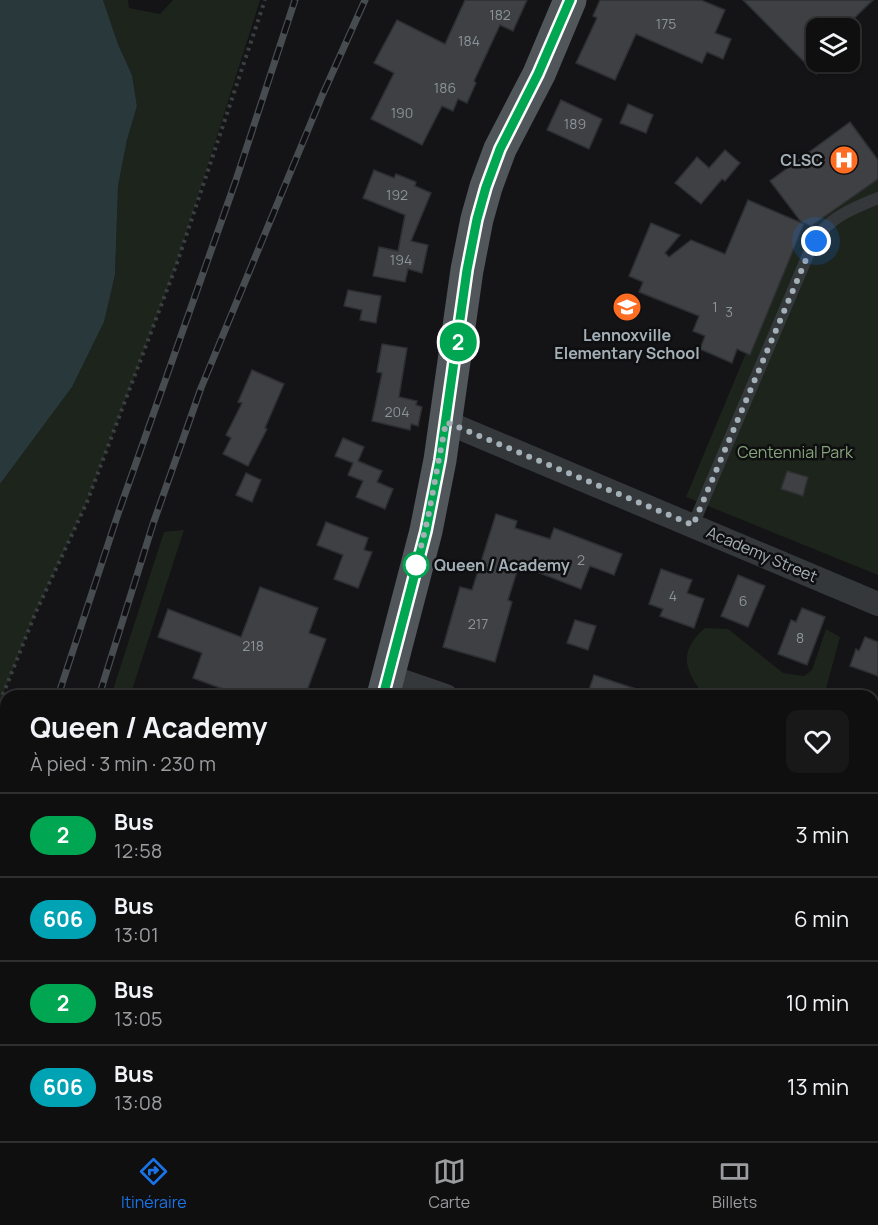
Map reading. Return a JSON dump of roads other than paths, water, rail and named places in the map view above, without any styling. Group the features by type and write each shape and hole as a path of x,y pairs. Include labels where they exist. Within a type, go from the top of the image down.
{"main road":[{"path":"385,686 426,531 446,422 467,270 477,219 500,149 538,74 570,0"}],"street":[{"name":"Academy Street","path":"446,422 878,604"},
{"path":"385,686 410,690"}],"lane":[{"path":"693,525 808,255 823,230 835,220 878,198"}],"railway":[{"path":"60,690 118,514 236,180 295,0"},
{"path":"101,690 153,524 201,388 322,96 365,0"}],"place":[{"name":"CLSC","path":"844,160"},
{"name":"Lennoxville Elementary School","path":"627,307"},
{"name":"Queen / Academy","path":"416,565"}],"park label":[{"name":"Centennial Park","path":"795,452"}]}
